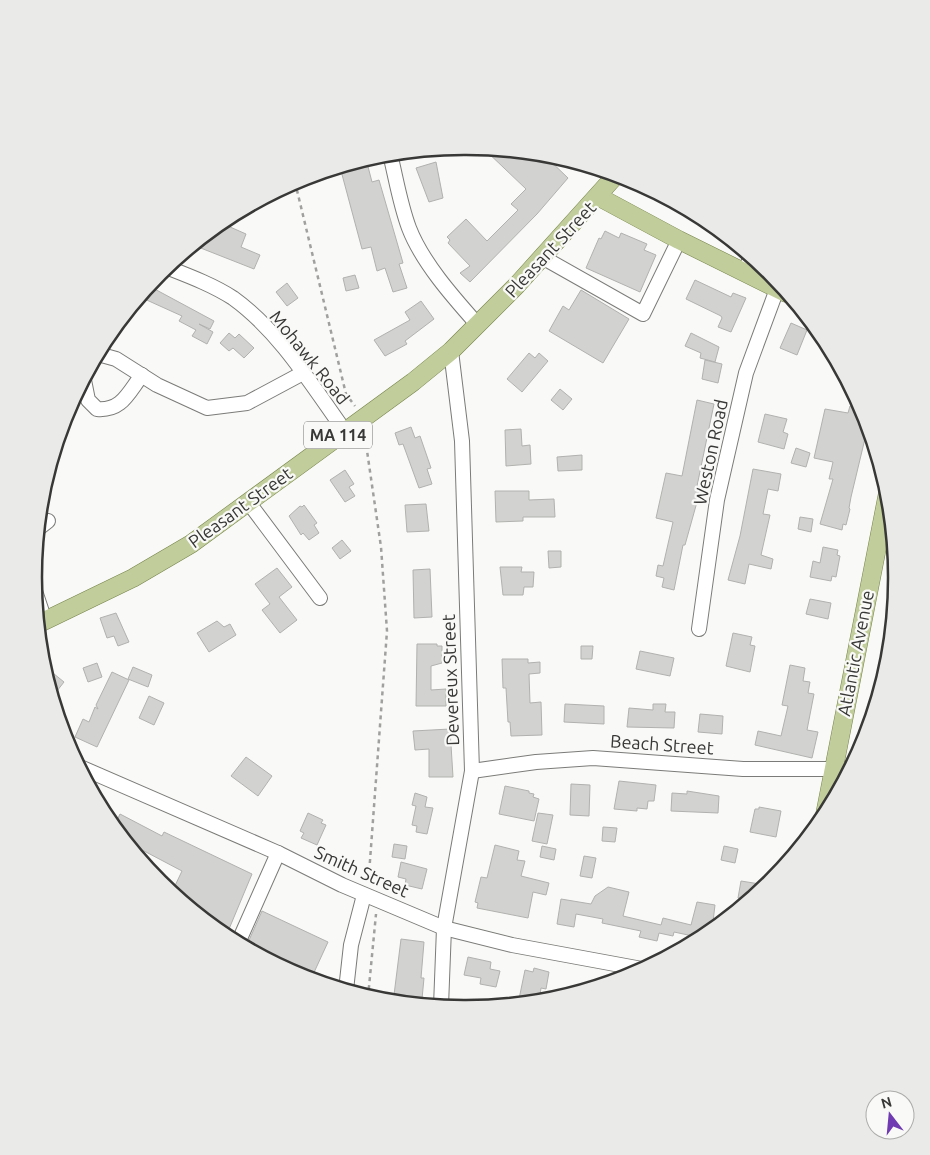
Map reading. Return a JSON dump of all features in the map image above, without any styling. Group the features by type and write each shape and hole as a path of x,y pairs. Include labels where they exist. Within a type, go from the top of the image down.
{"main road":[{"name":"Pleasant Street","path":"45,621 133,578 191,544 249,503 451,351 599,197 610,181"},
{"path":"599,197 679,240 748,265"},
{"name":"Atlantic Avenue","path":"842,767 883,519"}],"street":[{"path":"392,162 409,228 419,248 453,297 477,324"},
{"path":"542,257 643,314 679,240"},
{"name":"Mohawk Road","path":"175,271 232,298 264,325 351,426"},
{"name":"Weston Road","path":"699,629 718,500 746,373 780,296"},
{"name":"Devereux Street","path":"441,999 444,928 472,771 466,631 462,441 451,351"},
{"path":"106,356 116,358 157,385 207,408 247,403 304,373"},
{"path":"86,391 88,400 96,409 109,410 118,406 142,375"},
{"path":"249,503 320,598"},
{"name":"Beach Street","path":"472,771 536,762 593,758 743,769 841,769"},
{"name":"Smith Street","path":"90,771 444,928 512,945 628,967"},
{"path":"241,936 278,853"},
{"path":"347,983 351,945 371,897"}],"path":[{"path":"297,190 346,394 355,404 351,426 364,434 381,547 388,631 369,874 371,897 368,989"}],"building":[{"path":"491,156 554,165 568,178 537,214 470,282 460,273 470,266 448,243 450,240 447,237 466,219 487,241 518,210 511,204 526,189"},
{"path":"436,162 443,198 429,202 416,168"},
{"path":"368,166 372,182 379,180 403,263 399,264 407,288 393,292 385,268 377,271 371,247 362,249 342,173"},
{"path":"229,227 246,234 241,247 260,255 254,269 201,248"},
{"path":"605,231 619,238 621,233 647,244 644,250 656,255 640,292 586,268 599,238 601,239"},
{"path":"355,275 359,288 346,291 343,278"},
{"path":"695,280 731,297 733,293 746,298 731,332 718,327 721,316 686,299"},
{"path":"287,283 298,298 287,306 276,292"},
{"path":"156,290 214,321 210,329 199,324 213,332 207,344 192,336 196,330 179,321 182,316 146,300"},
{"path":"581,290 629,319 603,363 549,331 563,306 569,310"},
{"path":"421,301 434,319 405,341 407,344 385,356 374,340 410,320 405,312"},
{"path":"791,323 807,330 797,355 780,348"},
{"path":"229,333 235,338 239,334 254,348 244,358 233,348 229,351 220,343"},
{"path":"691,333 719,347 715,362 700,358 701,353 685,346"},
{"path":"529,353 535,358 539,353 548,361 522,392 507,379"},
{"path":"705,360 722,364 718,383 702,379"},
{"path":"560,389 572,399 563,410 551,400"},
{"path":"697,400 714,404 697,486 700,487 697,502 685,545 683,545 674,590 662,587 664,578 656,576 658,565 663,566 673,522 656,518 666,473 682,476"},
{"path":"851,406 864,441 846,525 843,524 842,530 820,524 833,479 829,479 833,462 814,458 825,409 848,413"},
{"path":"765,414 787,419 783,432 788,434 784,449 758,442"},
{"path":"411,427 415,438 420,436 431,468 427,469 432,484 419,488 403,444 399,445 395,433"},
{"path":"521,429 522,446 530,445 531,464 506,466 505,430"},
{"path":"796,448 810,453 806,467 791,463"},
{"path":"582,455 582,470 558,471 557,457"},
{"path":"753,469 781,474 778,491 768,489 763,514 770,515 761,555 773,559 771,569 749,564 745,584 728,580 740,536"},
{"path":"345,470 354,484 349,487 355,496 345,502 330,480"},
{"path":"495,491 529,491 529,500 554,499 555,517 523,517 523,521 496,522"},
{"path":"426,504 429,531 407,532 405,505"},
{"path":"304,505 317,523 314,525 319,533 309,540 303,533 301,535 289,516 300,506"},
{"path":"800,517 813,519 811,532 798,529"},
{"path":"342,540 351,551 340,559 332,548"},
{"path":"823,547 838,550 837,555 840,556 836,577 832,576 831,581 810,577 813,561 820,563"},
{"path":"548,551 561,551 561,567 549,568"},
{"path":"500,567 522,567 521,572 534,572 533,587 524,587 523,595 503,595"},
{"path":"277,568 292,587 279,597 297,620 280,633 262,610 270,604 255,584"},
{"path":"430,569 432,617 414,618 413,570"},
{"path":"810,599 831,603 828,619 806,614"},
{"path":"116,613 129,642 118,646 114,636 107,638 100,618"},
{"path":"217,621 224,627 230,624 236,635 209,652 197,633"},
{"path":"733,633 752,637 750,645 755,646 750,672 726,666"},
{"path":"417,644 437,644 437,646 442,646 442,663 431,666 431,690 446,689 446,706 416,706"},
{"path":"581,646 593,646 592,659 581,659"},
{"path":"640,651 674,658 670,676 636,669"},
{"path":"502,659 528,659 528,663 540,662 540,673 529,674 530,703 541,702 542,735 511,736 510,722 508,722 506,688 503,688"},
{"path":"97,663 102,677 88,682 83,668"},
{"path":"790,665 805,668 803,681 810,682 808,693 814,694 807,730 818,732 812,758 755,745 758,731 781,736 788,706 782,705"},
{"path":"133,667 152,675 148,687 128,679"},
{"path":"112,672 129,680 97,747 75,737 83,719 89,722 95,707 98,709 96,705"},
{"path":"54,674 64,682 58,690"},
{"path":"149,696 164,703 154,725 139,718"},
{"path":"565,704 604,706 604,724 564,722"},
{"path":"653,704 666,704 665,712 675,712 674,728 627,727 629,708 653,710"},
{"path":"700,714 723,716 722,734 698,732"},
{"path":"450,729 453,777 429,777 429,749 415,750 413,731"},
{"path":"246,757 272,776 258,796 231,776"},
{"path":"619,781 656,785 654,801 648,801 647,809 637,808 637,811 614,809"},
{"path":"571,784 590,785 589,816 570,815"},
{"path":"505,786 529,791 529,793 534,794 533,797 539,799 534,821 499,814"},
{"path":"687,791 719,796 718,813 671,811 672,793 687,794"},
{"path":"415,793 427,797 425,807 433,808 427,834 416,832 417,826 412,825 416,806 412,805"},
{"path":"759,807 781,811 776,837 750,832 755,809 759,809"},
{"path":"308,813 323,820 321,823 326,825 317,845 301,838 304,833 300,831"},
{"path":"538,813 553,815 547,844 532,841"},
{"path":"120,814 162,836 164,832 252,874 229,928 175,885 182,871 142,850 118,818"},
{"path":"603,827 617,828 615,842 602,841"},
{"path":"394,844 407,846 405,859 392,857"},
{"path":"495,845 519,851 517,860 525,861 521,876 549,883 546,895 533,892 528,918 477,908 478,903 475,902 481,877 487,878"},
{"path":"542,846 556,849 554,860 540,857"},
{"path":"724,846 738,849 735,863 721,860"},
{"path":"584,856 596,858 592,878 580,876"},
{"path":"401,862 427,869 422,889 405,885 406,879 398,877"},
{"path":"741,881 756,883 740,898 738,898"},
{"path":"608,887 629,892 623,916 661,925 663,918 691,925 697,902 715,905 713,919 689,935 674,932 673,936 659,933 657,941 639,937 641,931 602,923 603,919 576,914 574,927 557,924 561,899 591,904 595,896"},
{"path":"262,911 328,942 314,972 249,940"},
{"path":"401,939 424,942 421,978 424,978 422,997 394,994"},
{"path":"468,957 491,962 490,969 500,971 496,987 480,984 481,978 464,975"},
{"path":"534,968 549,972 546,989 541,988 540,993 520,996 525,970 533,972"}]}
